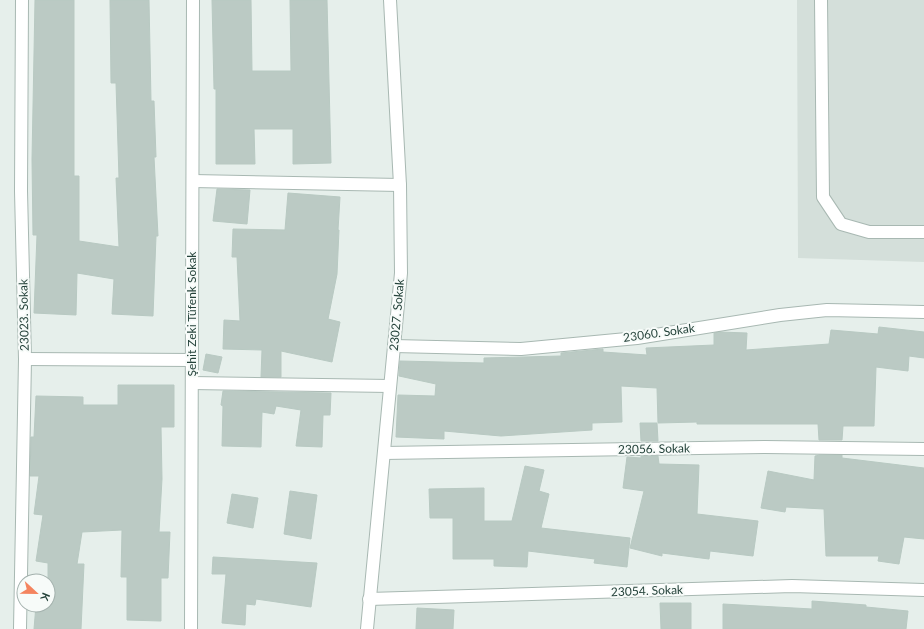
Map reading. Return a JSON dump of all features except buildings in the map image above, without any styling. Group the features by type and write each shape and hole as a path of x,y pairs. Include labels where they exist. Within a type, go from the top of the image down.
{"street":[{"name":"23023. Sokak","path":"20,629 25,359 20,191 22,0"},
{"name":"Şehit Zeki Tüfenk Sokak","path":"191,629 193,0"},
{"name":"23027. Sokak","path":"367,629 401,273 400,185 390,0"},
{"path":"821,0 823,197 841,224 869,232 924,232"},
{"path":"192,181 400,185"},
{"name":"23060. Sokak","path":"394,346 521,349 638,338 780,315 819,311 924,312"},
{"path":"25,359 192,360"},
{"path":"192,383 390,386"},
{"name":"23056. Sokak","path":"384,453 765,447 924,449"},
{"name":"23054. Sokak","path":"369,599 792,586 924,590"}],"shaded area":[{"path":"797,0 924,0 924,262 798,258"}]}
